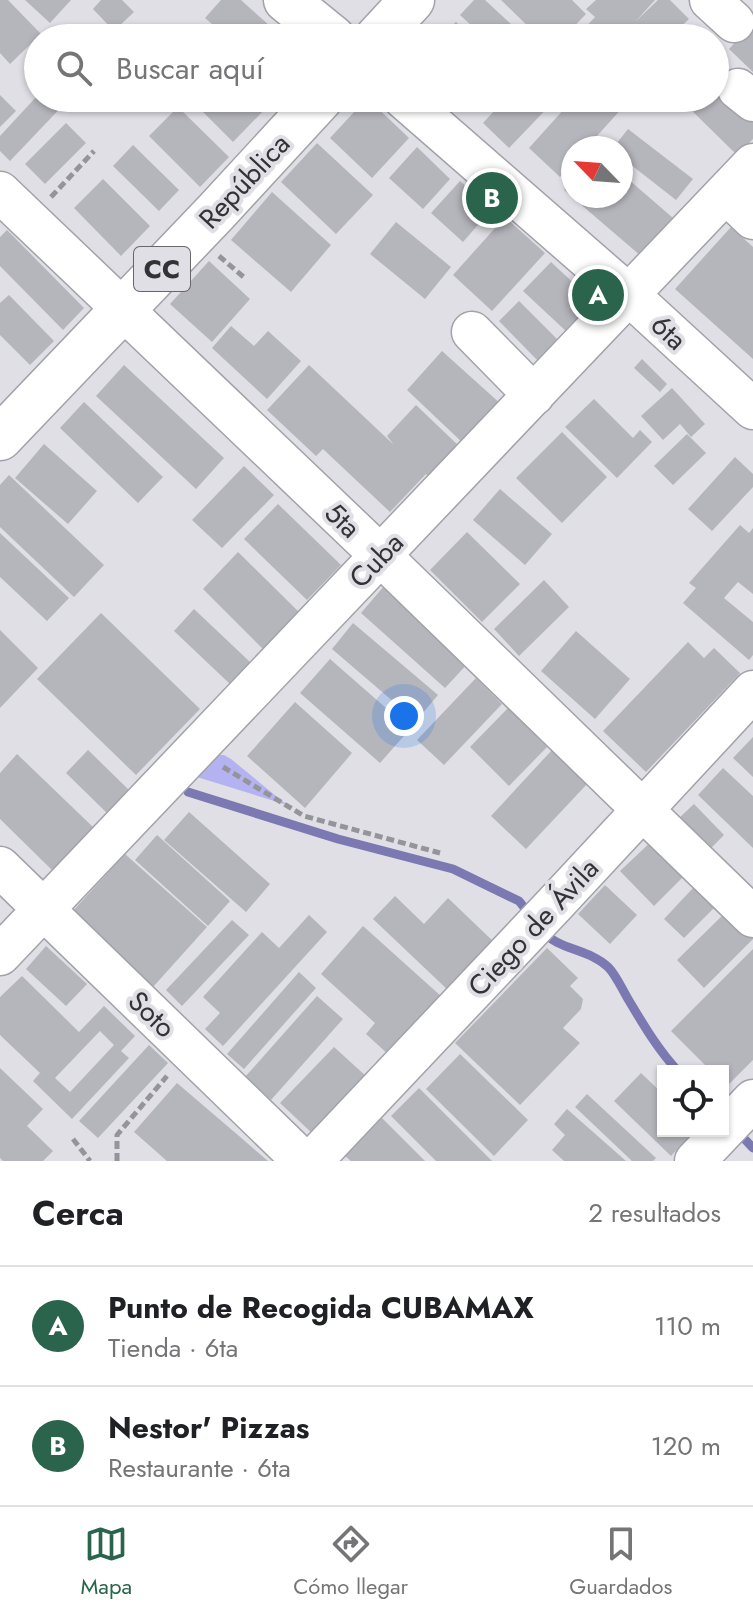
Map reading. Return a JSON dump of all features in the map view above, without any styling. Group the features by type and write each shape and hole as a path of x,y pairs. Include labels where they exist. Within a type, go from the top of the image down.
{"main road":[{"path":"286,0 316,24"},
{"path":"390,24 412,0"},
{"name":"República","path":"0,438 308,112"}],"street":[{"name":"6ta","path":"419,112 629,295 753,409"},
{"name":"Cuba","path":"0,955 629,295 739,206 753,164"},
{"name":"5ta","path":"0,192 753,917"},
{"path":"472,332 534,395"},
{"name":"Ciego de Ávila","path":"312,1161 753,691"},
{"name":"Soto","path":"0,867 303,1161"},
{"path":"704,1151 749,1104"}],"path":[{"path":"30,220 94,151"},
{"path":"195,750 304,816 440,853"},
{"path":"117,1161 117,1135 189,1050"},
{"path":"73,1139 90,1161"}],"shaded area":[{"path":"217,755 231,759 287,805 197,777"}],"building":[{"path":"0,0 8,0 31,24 24,24 24,50 10,64 0,53"},
{"path":"25,0 71,0 50,23"},
{"path":"101,0 122,0 134,12 121,24 107,24 93,9"},
{"path":"221,0 241,0 268,24 212,24 205,18"},
{"path":"474,0 485,0 511,24 470,24 460,15"},
{"path":"501,0 572,0 586,14 576,24 526,24"},
{"path":"596,0 655,0 635,22 658,0 670,0 689,19 684,24 588,24 595,17 586,9"},
{"path":"753,23 753,72 729,49"},
{"path":"0,95 16,111 0,127"},
{"path":"729,95 753,118 753,139 737,155 693,112 729,112"},
{"path":"24,110 57,112 10,161 0,151 0,136"},
{"path":"173,112 183,112 229,157 200,187 149,136"},
{"path":"203,112 262,112 233,142"},
{"path":"354,112 382,112 409,138 372,178 330,138"},
{"path":"493,112 544,112 509,148 483,123"},
{"path":"561,112 619,112 597,136 561,136 560,177 529,148"},
{"path":"66,123 86,143 45,184 25,164"},
{"path":"628,129 693,179 676,200 633,166 633,136 622,136"},
{"path":"317,143 373,195 336,234 281,182"},
{"path":"133,145 179,190 159,211 113,166"},
{"path":"417,147 450,179 423,209 389,178"},
{"path":"103,179 150,226 121,256 74,208"},
{"path":"460,181 492,209 463,242 431,213"},
{"path":"633,183 673,218 641,256 585,208 633,208"},
{"path":"272,192 331,245 291,292 231,240"},
{"path":"505,217 545,253 492,311 453,275"},
{"path":"396,222 451,267 425,299 370,254"},
{"path":"731,227 753,247 753,359 675,289"},
{"path":"7,230 84,308 63,330 0,266 0,237"},
{"path":"209,261 250,299 212,342 170,304"},
{"path":"551,262 596,304 568,333 523,291"},
{"path":"9,295 54,341 30,365 0,335 0,303"},
{"path":"519,301 560,342 539,362 499,321"},
{"path":"231,326 254,346 268,331 301,361 267,399 212,348"},
{"path":"442,351 502,405 465,445 407,390"},
{"path":"642,359 667,384 660,392 634,368"},
{"path":"124,365 224,458 196,489 96,396"},
{"path":"309,365 394,445 387,436 416,405 460,447 430,478 426,474 390,512 323,449 316,456 267,410"},
{"path":"672,388 705,424 691,437 680,424 663,440 641,416"},
{"path":"594,399 633,438 640,430 652,442 617,478 565,427"},
{"path":"84,402 163,477 138,503 60,428"},
{"path":"562,432 607,477 562,523 516,478"},
{"path":"687,434 706,453 673,485 654,466"},
{"path":"44,444 97,491 68,524 15,478"},
{"path":"735,457 753,474 753,487 712,531 688,509"},
{"path":"244,466 274,495 222,548 192,520"},
{"path":"9,475 104,565 74,597 0,527 0,485"},
{"path":"500,489 552,534 525,565 473,520"},
{"path":"278,504 341,565 307,600 244,539"},
{"path":"740,525 749,533 753,528 753,594 738,582 724,598 753,622 753,655 749,660 683,603 696,588 689,583"},
{"path":"467,532 520,584 482,622 430,570"},
{"path":"0,533 69,598 47,621 0,577"},
{"path":"238,552 299,612 263,649 203,589"},
{"path":"544,580 569,607 519,656 494,629"},
{"path":"385,585 470,661 445,688 361,613"},
{"path":"194,609 250,662 230,684 174,631"},
{"path":"101,613 200,709 136,775 37,679"},
{"path":"353,623 438,695 416,721 332,649"},
{"path":"0,630 38,668 0,708"},
{"path":"576,631 630,679 595,719 541,671"},
{"path":"688,642 704,658 714,648 740,673 646,772 603,731"},
{"path":"330,659 410,729 380,763 300,693"},
{"path":"476,678 502,704 444,765 417,740"},
{"path":"295,702 352,753 305,808 247,756"},
{"path":"508,708 547,747 509,786 470,747"},
{"path":"753,737 753,777 733,758"},
{"path":"88,750 130,791 108,814 66,773"},
{"path":"552,750 588,783 526,849 491,816"},
{"path":"17,754 93,827 54,872 0,819 0,773"},
{"path":"723,768 753,796 753,848 698,795"},
{"path":"694,804 724,835 709,850 678,819"},
{"path":"189,812 270,884 246,912 164,840"},
{"path":"157,835 230,901 208,926 135,860"},
{"path":"654,839 687,873 654,906 620,871"},
{"path":"125,854 207,927 153,987 71,913"},
{"path":"605,885 637,915 610,944 578,914"},
{"path":"693,888 714,908 684,938 664,919"},
{"path":"395,896 424,924 448,898 496,944 450,992 373,919"},
{"path":"728,910 753,935 753,939 704,988 677,960"},
{"path":"309,915 327,932 223,1046 205,1029 220,1013 203,997 262,932 279,948"},
{"path":"232,920 249,935 182,1006 166,990"},
{"path":"363,926 442,997 390,1056 366,1034 375,1023 321,974"},
{"path":"46,946 87,984 66,1006 26,969"},
{"path":"547,948 578,978 570,986 583,999 581,1009 563,1028 580,1043 520,1105 455,1043"},
{"path":"753,949 753,1060 729,1084 729,1065 705,1065 671,1031"},
{"path":"299,972 316,988 244,1069 227,1054"},
{"path":"22,976 79,1032 104,1006 135,1036 121,1051 129,1058 72,1119 33,1081 40,1073 0,1035 0,997","holes":["100,1031 114,1045 70,1092 55,1078"]},
{"path":"317,996 343,1019 271,1100 245,1077"},
{"path":"149,1045 168,1063 98,1138 79,1121"},
{"path":"334,1047 367,1077 313,1134 280,1103"},
{"path":"460,1054 528,1120 494,1156 426,1089"},
{"path":"0,1068 43,1109 27,1126 53,1151 43,1161 3,1161 0,1158"},
{"path":"641,1073 657,1088 657,1137 689,1137 671,1156 614,1101"},
{"path":"177,1083 268,1161 167,1161 134,1132"},
{"path":"419,1088 492,1161 436,1161 391,1116"},
{"path":"587,1094 656,1158 653,1161 632,1161 575,1107"},
{"path":"567,1109 626,1161 564,1161 552,1150 565,1135 554,1124"},
{"path":"382,1118 425,1161 351,1161 345,1156"}],"waterway":[{"path":"188,792 338,839 453,869 519,901 531,916"},
{"path":"542,931 557,942 592,956 608,967 673,1065"},
{"path":"737,1131 753,1148"}],"place":[{"name":"Nestor' Pizzas","path":"492,198"},
{"name":"Punto de Recogida CUBAMAX","path":"598,295"}]}
